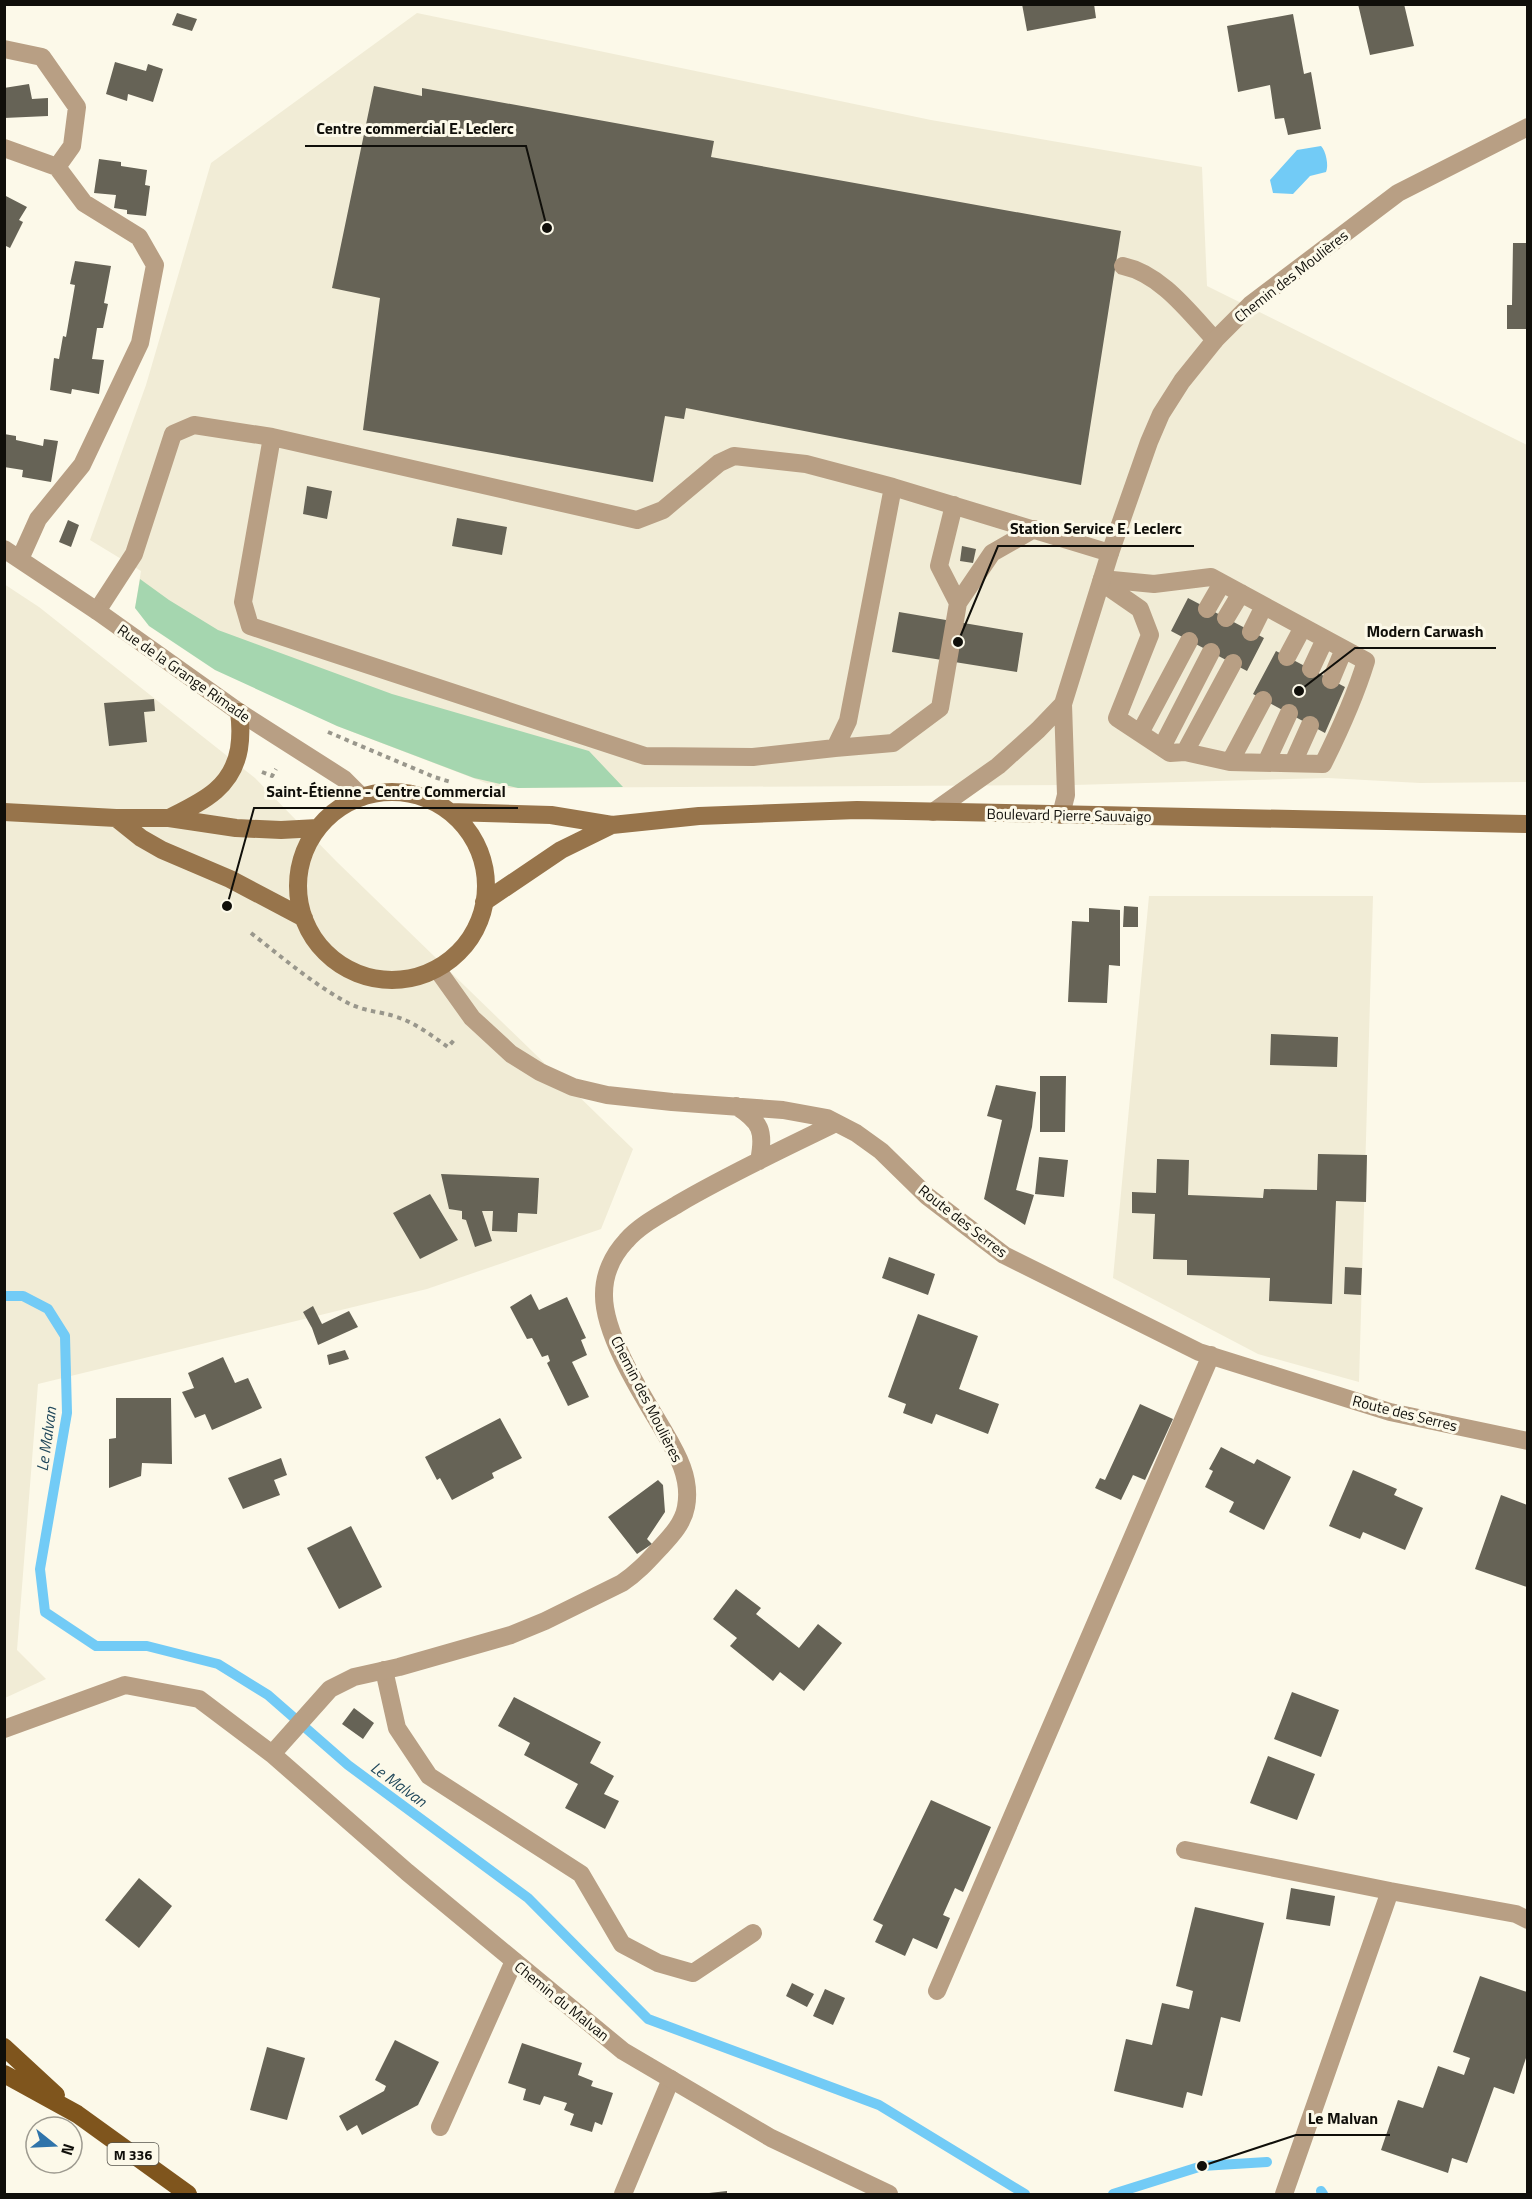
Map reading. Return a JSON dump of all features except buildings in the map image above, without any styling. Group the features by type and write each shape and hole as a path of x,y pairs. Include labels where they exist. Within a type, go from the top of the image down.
{"main road":[{"path":"169,818 213,794 229,777 237,760 242,728 239,712"},
{"path":"399,792 417,795 435,802 450,812 462,824 480,853 486,886 480,919 468,941 452,959 437,969 399,980 385,980 358,974 341,965 325,952 309,930 298,891 298,878 305,851 318,828 338,809 362,797 381,793 399,792"},
{"name":"Boulevard Pierre Sauvaigo","path":"450,812 551,815 612,825 699,816 793,811 1527,824"},
{"path":"4,812 116,818 169,818 236,828 281,830 318,828"},
{"path":"116,818 141,838 162,850 230,879 304,918"},
{"name":"Boulevard Pierre Sauvaigo","path":"484,902 561,850 612,825"},
{"name":"M 336","path":"4,2047 77,2114 188,2194"},
{"name":"M 336","path":"4,2074 77,2114"}],"street":[{"path":"4,49 42,57 77,107 72,146 57,167"},
{"name":"Chemin des Moulières","path":"1061,815 1066,795 1063,704 1110,553 1161,414 1182,381 1215,340 1250,305 1398,193 1527,127"},
{"path":"4,148 57,167 84,203 139,237 155,265 140,343 82,465 12,554"},
{"path":"1123,266 1137,269 1159,284 1215,340"},
{"path":"97,611 134,554 173,434 194,425 272,437 637,520 663,510 719,463 734,456 806,464 954,505 1110,553"},
{"path":"272,437 243,602 250,626 645,756 753,756 894,743 940,708 958,603 992,553 1034,529"},
{"path":"835,748 848,721 892,487"},
{"path":"954,505 939,566 958,603"},
{"name":"Rue de la Grange Rimade","path":"12,554 239,712 336,773 362,797"},
{"path":"1211,577 1366,661 1358,687 1323,764 1230,762 1185,752 1170,753 1117,718 1150,635 1140,609 1101,580 1154,584 1211,577"},
{"path":"1207,609 1222,583"},
{"path":"1226,618 1241,593"},
{"path":"1251,632 1264,606"},
{"path":"1287,657 1302,627"},
{"path":"1311,669 1325,639"},
{"path":"1140,733 1190,641"},
{"path":"1331,680 1344,649"},
{"path":"1162,747 1211,652"},
{"path":"1185,752 1233,663"},
{"path":"1230,762 1263,700"},
{"name":"Chemin des Moulières","path":"933,812 998,766 1063,704"},
{"path":"1266,763 1289,713"},
{"path":"1293,763 1310,725"},
{"name":"Route des Serres","path":"437,969 472,1018 511,1054 540,1072 573,1087 607,1095 807,1113 827,1118 856,1133 880,1151 927,1196 1004,1255 1199,1352 1390,1412 1527,1441"},
{"path":"736,1106 751,1116 761,1131 763,1144 759,1161"},
{"name":"Chemin des Moulières","path":"272,1754 330,1689 354,1677 511,1635 589,1600 634,1575 682,1519 686,1508 686,1486 674,1447 639,1390 619,1350 606,1312 603,1296 613,1258 633,1233 700,1191 836,1123"},
{"path":"937,1990 1211,1355"},
{"path":"384,1670 397,1728 429,1776 581,1874 622,1944 658,1963 693,1973 753,1933"},
{"name":"Chemin du Malvan","path":"4,1729 125,1685 200,1699 272,1754 407,1872 624,2051 771,2138 889,2194"},
{"path":"1185,1850 1516,1914 1527,1920"},
{"path":"1284,2194 1390,1891"},
{"path":"440,2127 514,1961"},
{"path":"623,2194 671,2079"}],"path":[{"path":"251,933 310,981 348,1003 374,1013 407,1020 448,1047 472,1018"}],"shaded area":[{"path":"417,13 931,120 1202,167 1207,286 1527,445 1527,782 1420,783 1328,778 1074,785 499,788 337,726 135,608 141,571 90,540 146,385 211,163"},
{"path":"4,584 39,607 255,778 336,861 633,1149 601,1229 427,1289 38,1384 17,1650 46,1679 5,1698"},
{"path":"1149,896 1373,896 1359,1382 1258,1354 1113,1278"}],"green space":[{"path":"140,579 218,630 392,694 589,751 623,787 518,788 474,778 337,726 215,670 149,626 135,608"}],"water":[{"path":"1321,146 1326,159 1326,172 1310,176 1293,194 1273,193 1270,180 1297,150"}],"waterway":[{"name":"Le Malvan","path":"4,1296 23,1296 48,1309 65,1336 67,1413 40,1569 45,1612 96,1646 147,1646 218,1664 268,1695 348,1765 528,1898 648,2019 879,2105 1025,2194"},
{"name":"Le Malvan","path":"1113,2194 1202,2166 1267,2162"}],"place":[{"name":"Centre commercial E. Leclerc","path":"547,228"},
{"name":"Station Service E. Leclerc","path":"958,642"},
{"name":"Modern Carwash","path":"1299,691"},
{"name":"Saint-Étienne - Centre Commercial","path":"227,906"},
{"name":"Le Malvan","path":"1202,2166"}]}
